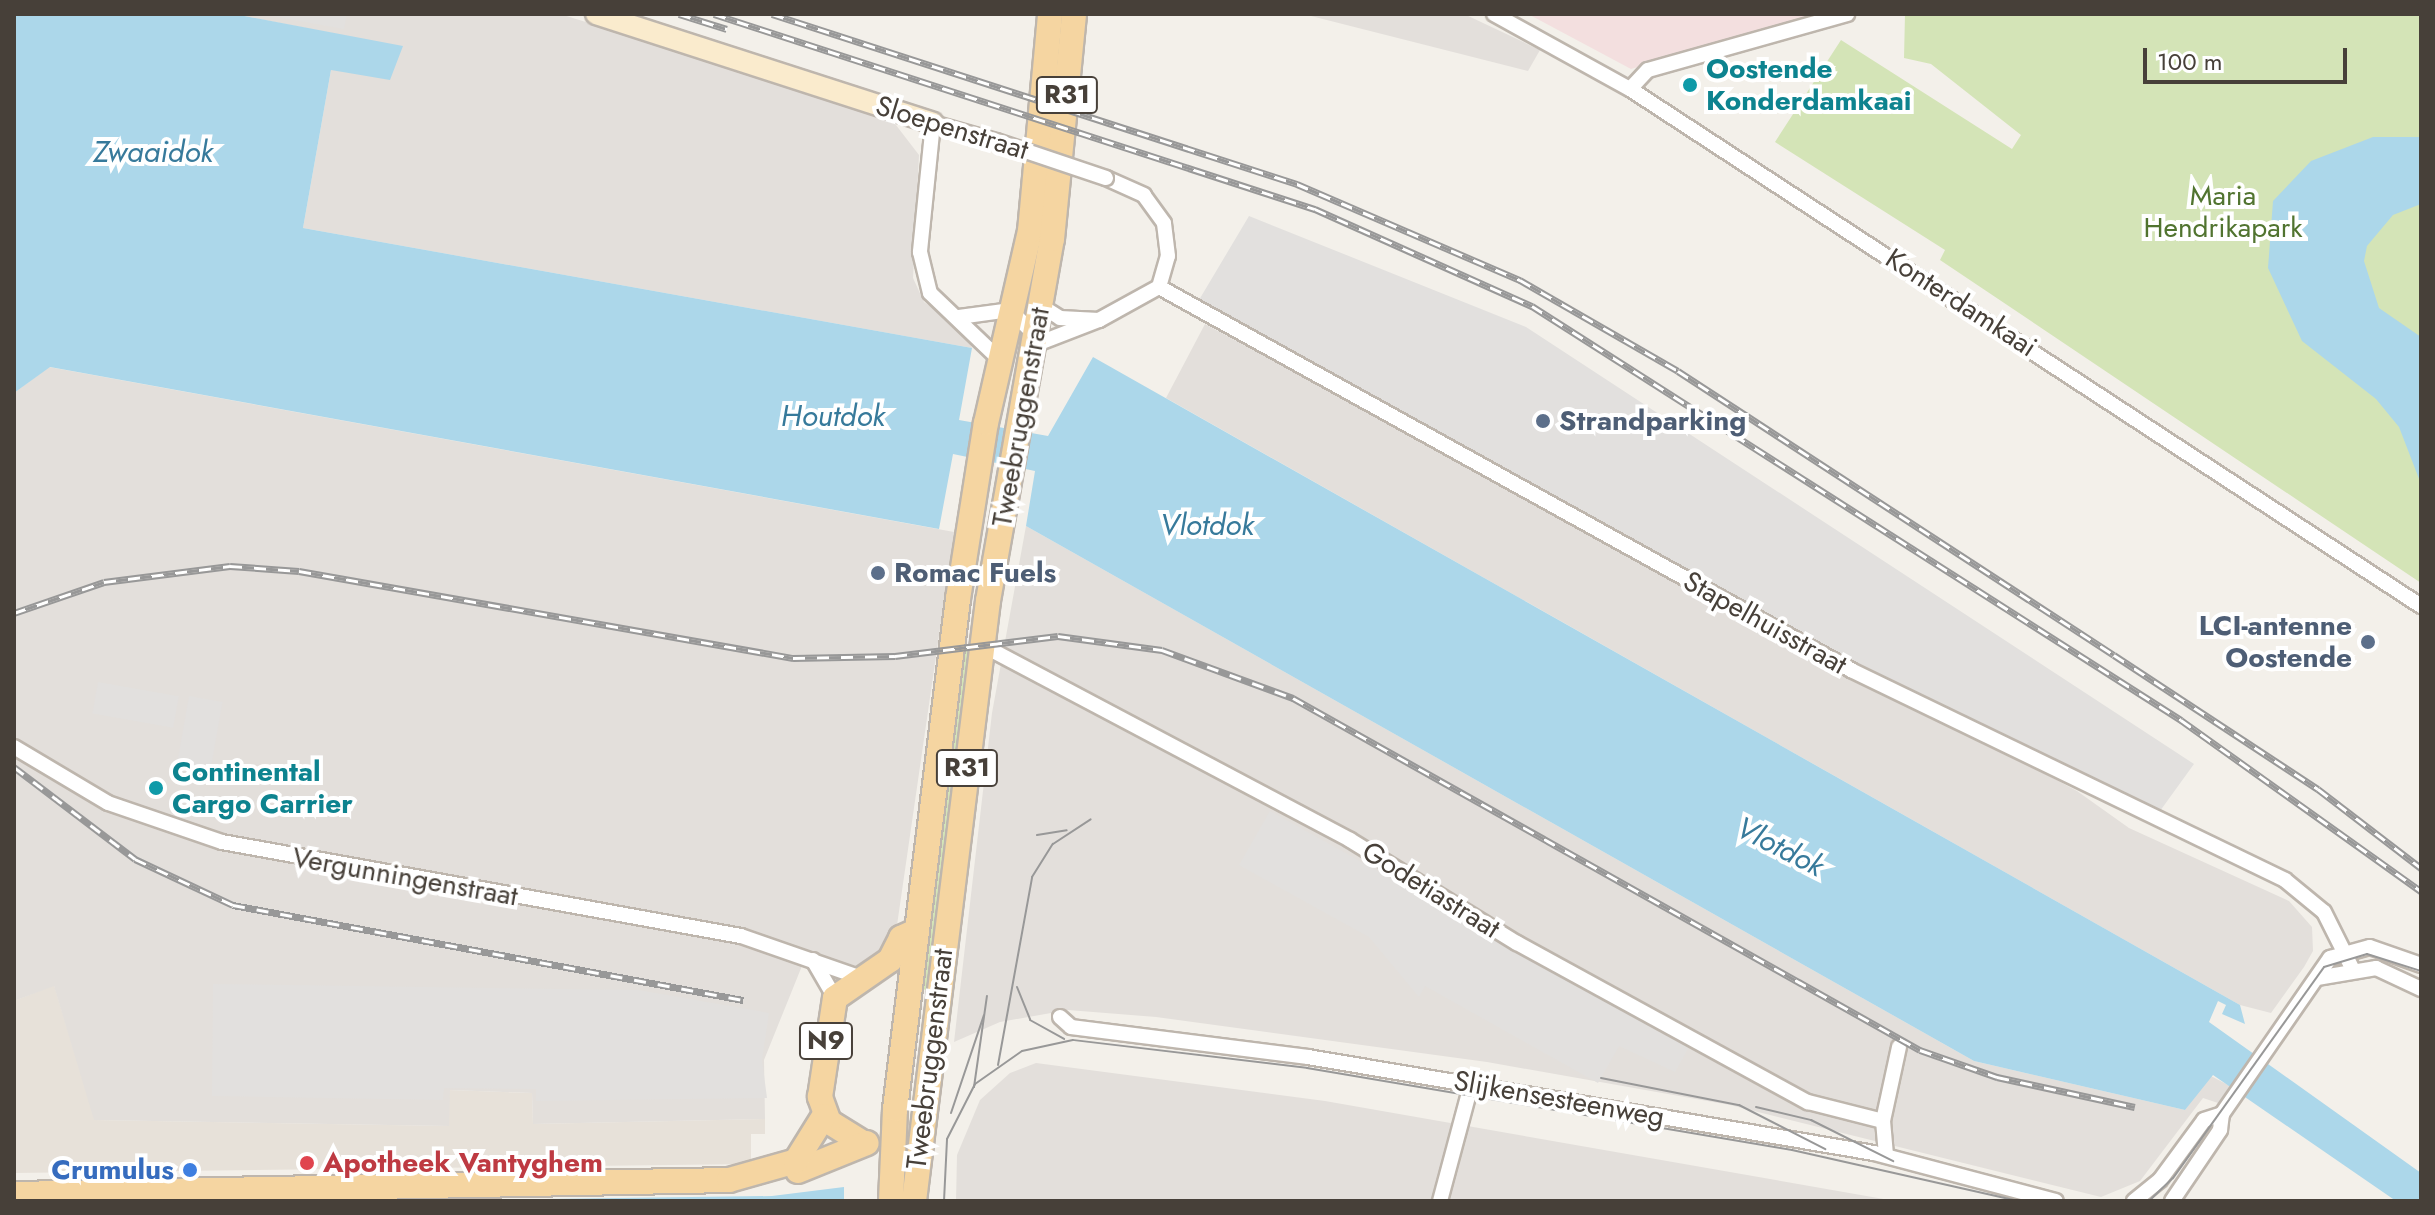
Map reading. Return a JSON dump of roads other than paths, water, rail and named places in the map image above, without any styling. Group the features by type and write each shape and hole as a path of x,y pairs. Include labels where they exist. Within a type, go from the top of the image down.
{"main road":[{"name":"Tweebruggenstraat","path":"891,1201 893,1139 909,988 958,599 986,423 1030,231 1050,14"},
{"name":"Tweebruggenstraat","path":"914,1201 920,1131 982,645 1041,306 1074,14"},
{"name":"Tweebruggenstraat","path":"835,998 859,977 890,960 901,938 916,931"},
{"name":"N9","path":"859,977 892,979 909,988"},
{"path":"909,988 930,1050"},
{"name":"N9","path":"762,1175 806,1153 824,1116 820,1086 835,998"},
{"name":"Tweebruggenstraat","path":"824,1116 863,1143"},
{"path":"863,1143 920,1131"},
{"name":"N9","path":"14,1194 681,1184 762,1175 780,1178 863,1143"}],"street":[{"name":"Sloepenstraat","path":"596,14 996,141 1106,178 1144,195 1164,223 1168,256 1159,287"},
{"name":"Konterdamkaai","path":"1494,14 1630,89 2421,606"},
{"path":"1630,89 1648,70 1847,14"},
{"path":"933,123 921,267 930,293 959,317 999,359"},
{"path":"959,317 1010,310 1034,339 1073,335 1159,287"},
{"name":"Stapelhuisstraat","path":"1159,287 1851,670 2285,880 2324,912 2348,951 2352,968"},
{"path":"1041,306 1060,318 1099,320"},
{"path":"958,599 970,592 988,601"},
{"name":"Godetiastraat","path":"982,645 1337,832 1517,943 1808,1102 1883,1121"},
{"name":"Vergunningenstraat","path":"14,747 108,803 222,842 741,936 859,977"},
{"path":"2172,1201 2220,1130 2222,1114 2330,958 2348,951 2391,949 2421,965"},
{"path":"812,960 835,998"},
{"path":"2317,978 2352,968 2391,971 2421,989"},
{"name":"Slijkensesteenweg","path":"1060,1017 1071,1027 1471,1085 1886,1155 2056,1201"},
{"path":"1886,1155 1883,1121 1899,1047"},
{"path":"1440,1201 1471,1085"},
{"path":"2134,1201 2160,1180 2204,1120 2222,1114"}],"water":[{"path":"14,14 234,14 403,46 390,80 331,70 303,228 972,348 959,420 1048,436 1093,357 2240,1005 2245,1024 2222,1014 2226,1005 2218,1001 2209,1022 2421,1173 2421,1201 2396,1201 2213,1075 2185,1110 1974,1061 1026,526 1035,471 953,454 939,529 50,367 14,393"},
{"path":"2373,137 2421,137 2421,204 2393,215 2367,246 2364,261 2379,308 2421,337 2421,484 2399,427 2376,399 2302,341 2268,268 2273,201 2311,161"},
{"path":"844,1187 844,1201 400,1201 772,1196"}],"tram line":[{"path":"998,1065 1032,877 1053,844 1091,819"},
{"path":"1037,835 1067,830"},
{"path":"2149,1201 2173,1178 2324,967 2367,954 2421,971"},
{"path":"1017,987 1030,1020 1064,1039"},
{"path":"974,1087 987,996"},
{"path":"951,1113 984,1015"},
{"path":"944,1201 947,1139 975,1084 1022,1051 1073,1040 1307,1068 1792,1150 2019,1201"},
{"path":"1601,1078 1739,1105 1825,1149"},
{"path":"1756,1107 1811,1120 1893,1161"}],"railway":[{"path":"679,14 727,29"},
{"path":"714,14 1315,209 1532,306 2181,720 2421,891"},
{"path":"772,14 1297,184 1520,280 1678,371 2114,655 2318,789 2421,868"},
{"path":"14,613 104,582 230,566 299,571 793,658 895,656 1058,636 1162,650 1293,698 1920,1050 1997,1077 2135,1107"},
{"path":"14,767 135,859 233,905 743,1000"}],"place":[{"name":"Oostende Konderdamkaai","path":"1690,85"},
{"name":"Strandparking","path":"1543,421"},
{"name":"Romac Fuels","path":"878,573"},
{"name":"LCI-antenne Oostende","path":"2368,642"},
{"name":"Continental Cargo Carrier","path":"156,788"},
{"name":"Apotheek Vantyghem","path":"307,1163"},
{"name":"Crumulus","path":"190,1170"}],"water label":[{"name":"Zwaaidok","path":"153,152"},
{"name":"Houtdok","path":"833,416"},
{"name":"Vlotdok","path":"1207,525"},
{"name":"Vlotdok","path":"1780,847"}],"park label":[{"name":"Maria Hendrikapark","path":"2223,212"}]}
